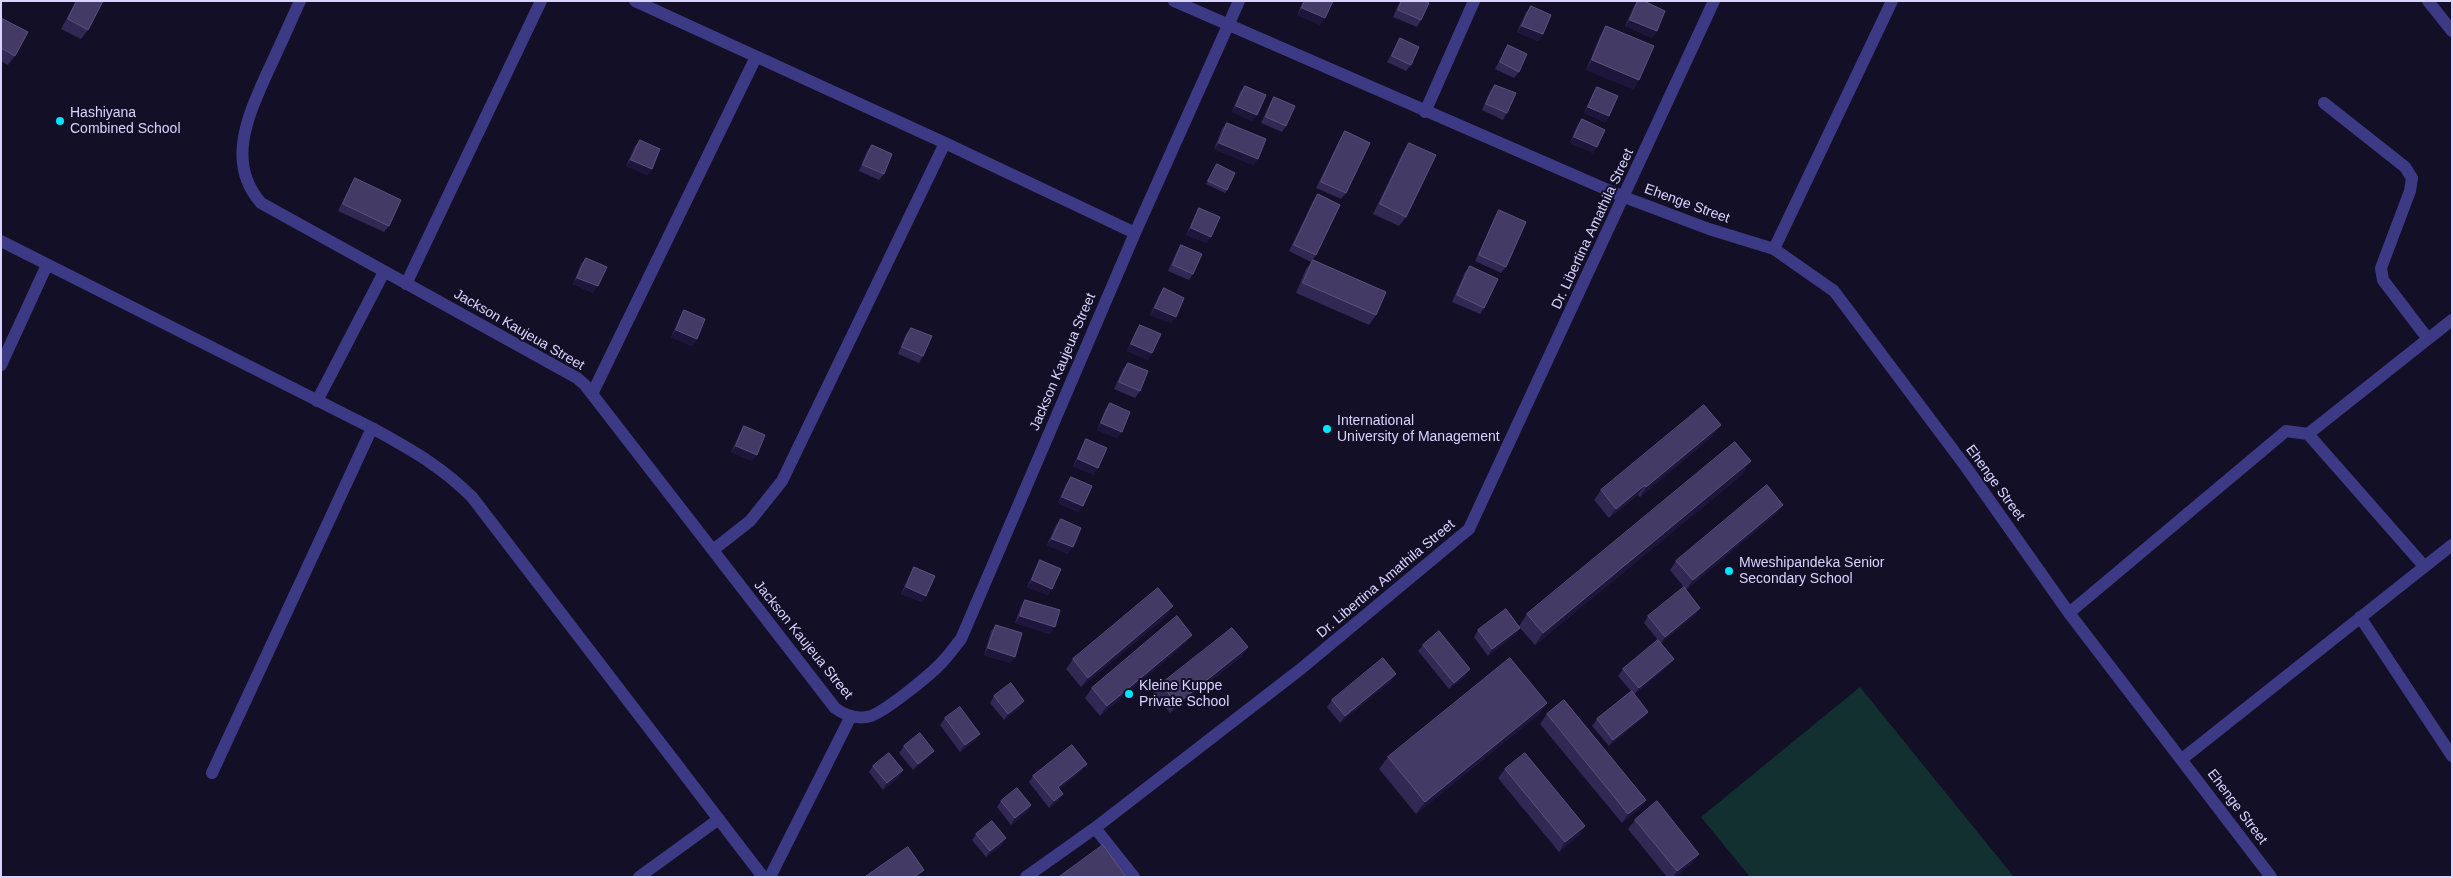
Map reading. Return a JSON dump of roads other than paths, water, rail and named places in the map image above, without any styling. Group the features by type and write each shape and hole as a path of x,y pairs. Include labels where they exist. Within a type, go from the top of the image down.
{"street":[{"name":"Jackson Kaujeua Street","path":"300,1 249,114 244,134 246,176 251,192 261,203 577,378 592,394 835,708 845,715 851,716 870,716 882,710 944,661 960,639 1135,233 1239,1"},
{"path":"406,284 541,1"},
{"path":"635,1 1135,233"},
{"name":"Ehenge Street","path":"1174,1 1425,112 1624,197 1709,229 1774,249 1834,291 1966,467 2069,613 2182,758 2271,877"},
{"path":"1425,112 1474,1"},
{"name":"Dr. Libertina Amathila Street","path":"1026,877 1095,828 1302,668 1469,529 1714,1"},
{"path":"1774,249 1892,1"},
{"path":"2428,1 2452,31"},
{"path":"592,394 756,56"},
{"path":"2324,103 2405,166 2412,178 2410,191 2381,268 2383,280 2428,339"},
{"path":"713,550 750,521 782,481 944,143"},
{"path":"1,241 372,428 424,457 448,474 472,497 763,877"},
{"path":"1,365 47,265"},
{"path":"317,401 384,272"},
{"path":"2308,434 2452,320"},
{"path":"212,773 372,428"},
{"path":"2069,613 2286,431 2308,434 2424,566"},
{"path":"2182,758 2452,545"},
{"path":"2360,617 2452,756"},
{"path":"770,877 851,716"},
{"path":"639,877 719,819"},
{"path":"1095,828 1134,877"}],"place":[{"name":"Hashiyana Combined School","path":"60,121"},
{"name":"International University of Management","path":"1327,429"},
{"name":"Mweshipandeka Senior Secondary School","path":"1729,571"},
{"name":"Kleine Kuppe Private School","path":"1129,694"}]}
